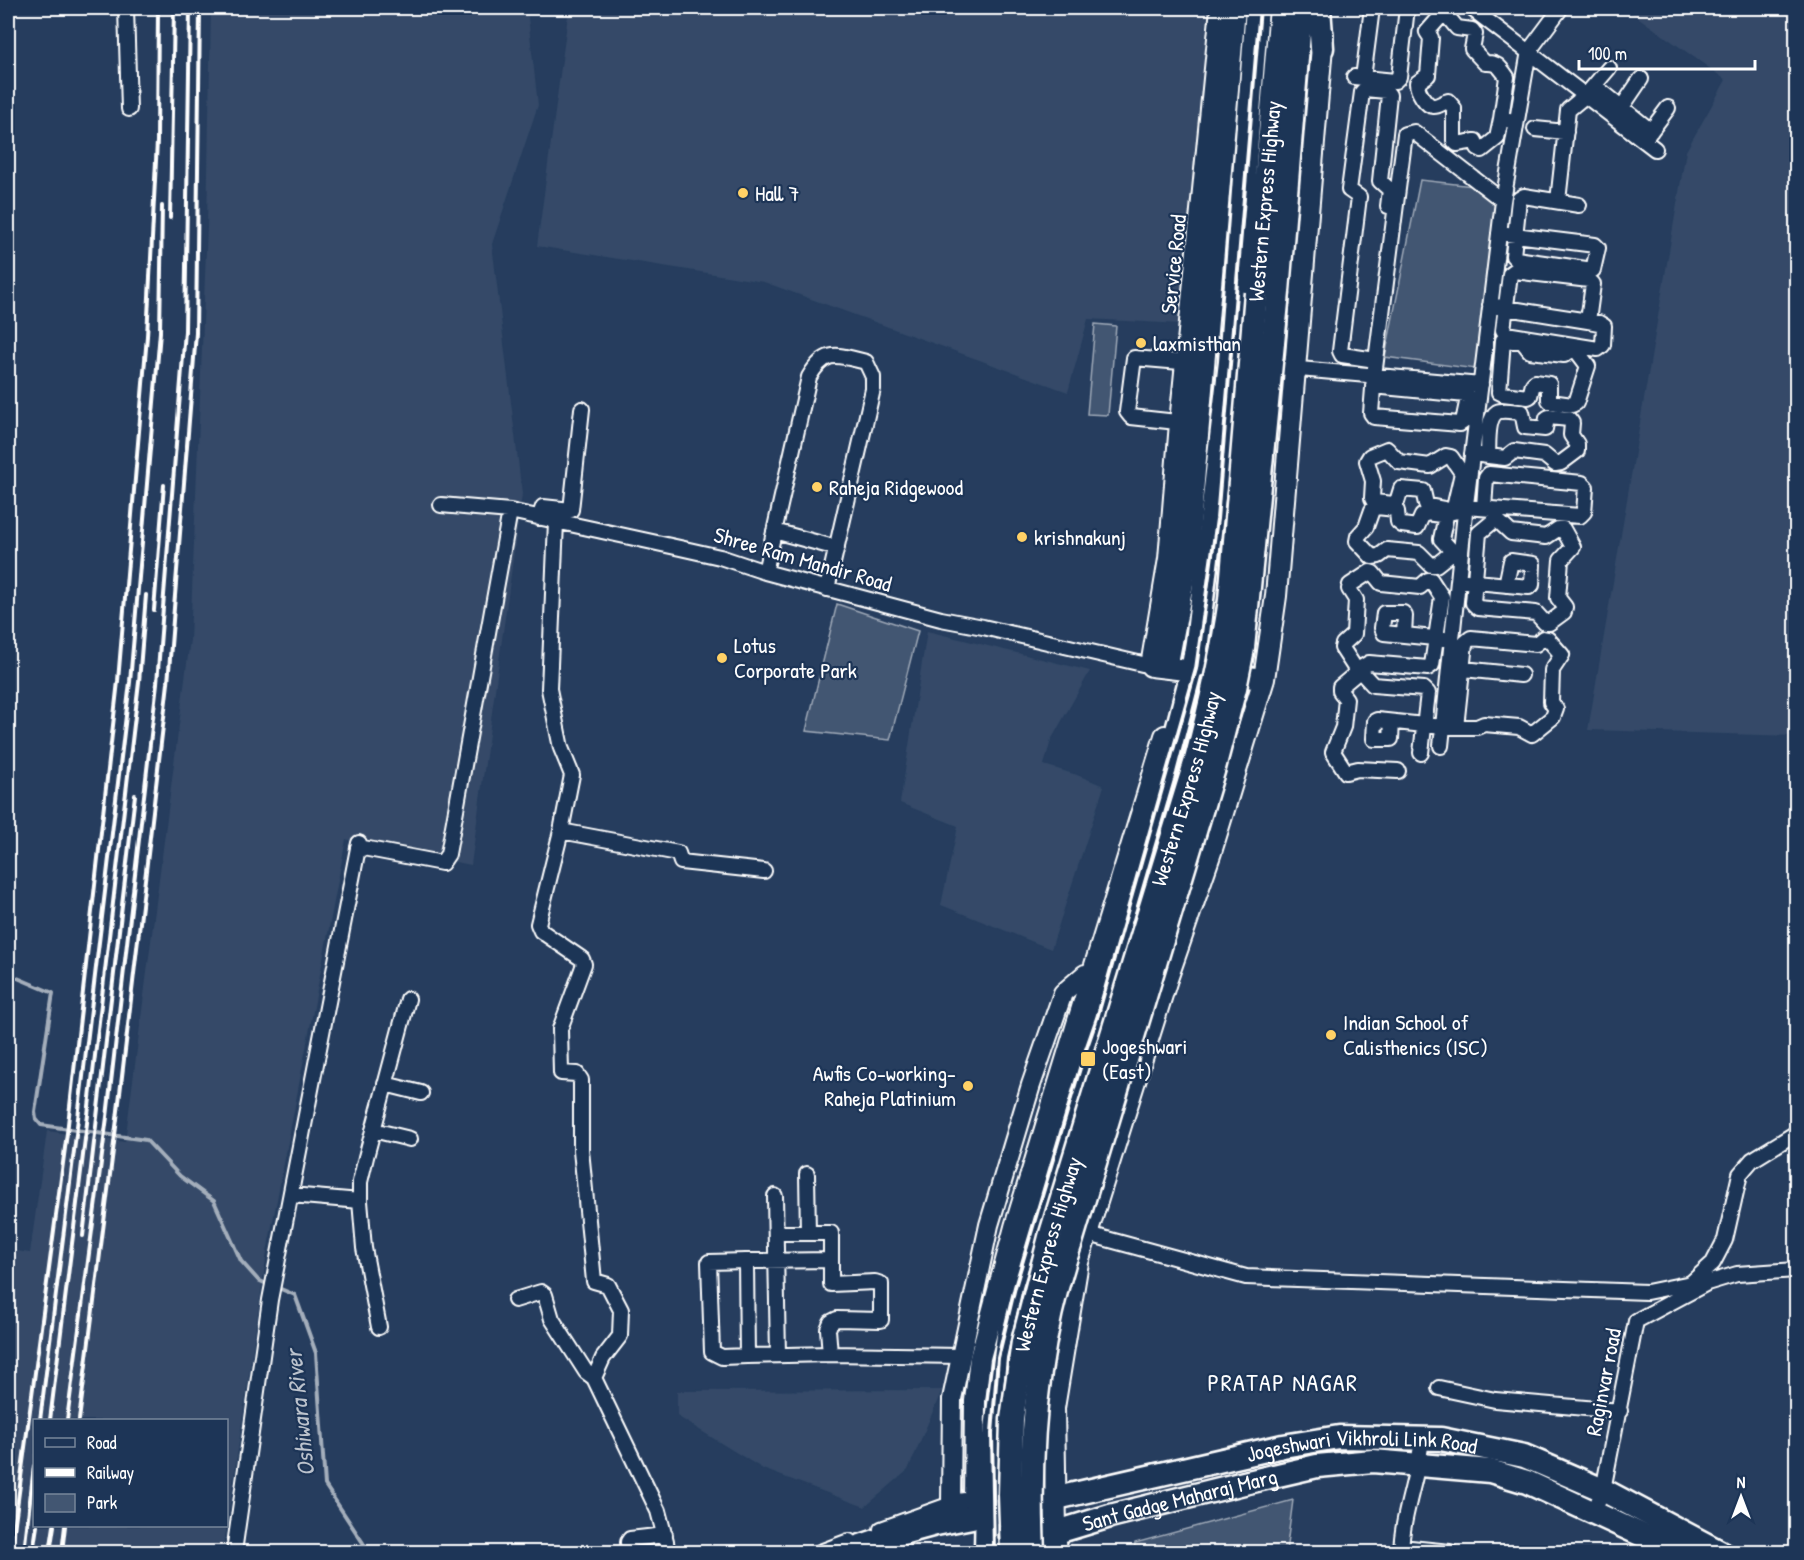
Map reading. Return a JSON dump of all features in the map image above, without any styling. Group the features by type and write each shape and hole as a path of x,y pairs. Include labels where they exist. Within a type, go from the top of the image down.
{"main road":[{"name":"Service Road","path":"1173,669 1169,559 1191,363 1199,320 1216,134 1221,8"},
{"path":"1216,134 1235,8"},
{"path":"986,1552 982,1504 1009,1328 1029,1225 1050,1162 1098,974 1154,818 1173,669 1205,540 1250,8"},
{"path":"1173,669 1201,616 1230,362 1257,8"},
{"name":"Western Express Highway","path":"1032,1552 1034,1420 1043,1349 1056,1283 1071,1242 1214,768 1235,688 1249,601 1281,8"},
{"name":"Western Express Highway","path":"1012,1552 1010,1494 1012,1419 1023,1342 1050,1237 1196,760 1224,644 1301,8"},
{"path":"1318,8 1322,48"},
{"path":"1057,1542 1054,1408 1077,1262 1167,979 1211,852 1264,679 1276,596 1326,8"},
{"path":"1173,669 1264,679"},
{"name":"Jogeshwari Vikhroli Link Road","path":"843,1552 936,1524 982,1504 1055,1498 1294,1444 1339,1437 1441,1439 1524,1455 1604,1490 1720,1552"},
{"name":"Sant Gadge Maharaj Marg","path":"991,1552 1057,1542 1110,1516 1317,1466 1373,1461 1490,1471 1527,1482 1678,1552"}],"street":[{"path":"126,8 129,109"},
{"path":"1372,8 1359,78 1395,81 1399,77 1407,8"},
{"path":"1474,8 1529,51 1590,91 1647,135"},
{"path":"1484,508 1486,478 1489,474 1582,483 1586,487 1584,512 1580,516 1484,508 1459,513 1426,513 1422,516 1418,527 1402,525 1398,522 1395,509 1377,507 1372,510 1366,527 1358,536 1357,541 1372,557 1379,556 1387,550 1419,553 1431,565 1436,565 1450,554 1451,550 1441,539 1459,513 1472,454 1503,201 1529,51 1561,8"},
{"path":"1441,16 1448,17 1457,28 1472,30 1474,34 1472,49 1485,63 1498,64 1507,77 1500,119 1497,138 1482,150 1474,141 1457,144 1454,141 1454,108 1448,101 1434,106 1430,105 1418,89 1417,83 1428,75 1431,38 1427,32 1441,16"},
{"path":"1558,201 1568,110 1590,91 1609,68"},
{"path":"1622,107 1641,79"},
{"path":"1230,362 1371,379 1466,395 1468,398 1463,422 1460,424 1374,417 1371,413 1371,379 1369,359 1390,190 1380,181 1389,95 1386,91 1365,89 1362,92 1350,190 1359,197 1340,351 1342,354 1369,359"},
{"path":"1590,91 1622,107 1647,135 1655,149"},
{"path":"1647,135 1668,108"},
{"path":"1500,119 1516,121"},
{"path":"1535,129 1566,132"},
{"path":"1371,379 1405,134 1414,132 1503,201"},
{"path":"1499,233 1515,235 1595,245 1598,248 1596,266 1593,270 1516,259 1513,256 1515,235 1520,199 1524,196 1579,205"},
{"path":"1490,306 1506,308 1588,321 1599,322 1604,326 1602,345 1598,349 1506,334 1503,330 1506,308 1510,274 1514,271 1589,280 1593,284 1588,321"},
{"path":"1486,338 1522,341 1530,351 1564,355 1576,350 1588,366 1576,403 1572,405 1551,402 1549,400 1550,384 1535,382 1528,397 1499,392 1503,340"},
{"path":"765,572 809,377 823,358 834,354 866,362 873,377 873,389 827,589"},
{"path":"1185,423 1131,417 1128,414 1128,402 1134,358 1191,363"},
{"path":"1371,379 1481,385"},
{"path":"582,409 565,519 549,688 561,748 572,775 538,924 541,931 582,959 584,964 560,1029 561,1073 577,1074 581,1080 581,1150 594,1281 608,1285 621,1310 620,1336 603,1358 594,1378"},
{"path":"1472,454 1488,456 1505,458 1515,451 1544,455 1555,464 1561,463 1577,451 1577,444 1571,435 1572,423 1569,419 1549,417 1545,429 1525,427 1522,412 1499,411 1490,423 1488,456"},
{"path":"1441,746 1450,727 1456,668 1452,640 1458,580 1462,473 1451,457 1446,456 1430,466 1399,462 1387,449 1370,456 1367,461 1373,481 1372,498 1374,502 1394,504 1397,502 1401,489 1423,491 1426,504 1429,506 1459,513"},
{"name":"Shree Ram Mandir Road","path":"441,505 510,511 539,518 565,519 720,557 765,572 941,619 1173,669"},
{"path":"234,1552 270,1300 358,845 442,862 448,854 510,511"},
{"path":"1496,519 1511,533 1546,537 1558,529 1563,529 1574,547 1561,560 1558,597 1565,607 1564,612 1549,623 1545,623 1536,613 1478,608 1473,603 1474,582 1479,533 1496,519"},
{"path":"774,531 837,548"},
{"path":"1370,572 1381,583 1420,587 1431,580 1442,597 1435,639 1432,665 1428,668 1369,663 1359,669 1355,668 1342,648 1343,644 1354,634 1356,600 1349,589 1350,585 1370,572"},
{"path":"1458,580 1506,585"},
{"path":"1404,635 1452,640"},
{"path":"1392,722 1450,727 1477,727 1484,724 1520,727 1532,734 1553,717 1556,709 1551,702 1552,670 1562,655 1548,639 1543,638 1536,644 1471,638 1465,643 1456,668"},
{"path":"1456,668 1521,675"},
{"path":"1398,771 1358,769 1346,772 1333,752 1343,727 1346,699 1340,692 1340,687 1358,672 1361,672 1373,685 1424,689 1428,693 1421,753"},
{"path":"561,831 678,853 681,862 764,872"},
{"path":"951,1504 952,1399 990,1225 1030,1085 1063,993 1085,974 1098,974"},
{"path":"379,1327 364,1248 360,1182 408,999"},
{"path":"385,1084 421,1093"},
{"path":"373,1130 410,1139"},
{"path":"1029,1225 1086,1234 1246,1277 1647,1292 1690,1283 1713,1263 1725,1240 1740,1174 1752,1160 1797,1134"},
{"path":"807,1174 808,1233"},
{"path":"291,1195 360,1202"},
{"path":"775,1196 778,1355"},
{"path":"776,1233 831,1233 831,1284 874,1282 881,1284 883,1311 881,1320 837,1319 831,1322 828,1329 830,1354"},
{"path":"831,1260 709,1262 712,1352 722,1357 830,1354 961,1356"},
{"path":"746,1261 747,1356"},
{"name":"Raginvar road","path":"1594,1512 1604,1490 1636,1321 1707,1283 1737,1274 1797,1270"},
{"path":"516,1300 541,1292 546,1295 552,1319 586,1372 594,1378 658,1511 667,1552"},
{"path":"1439,1388 1495,1400 1620,1411"},
{"path":"1422,1439 1401,1550 1450,1552"},
{"path":"820,1552 951,1504 982,1504"},
{"path":"629,1552 630,1539 665,1535"}],"shaded area":[{"path":"211,8 527,8 538,105 492,244 522,494 471,865 346,839 267,1252 228,1518 228,1419 33,1419 33,1527 227,1527 223,1552 8,1552 8,1267 10,1250 30,1253 47,1131 125,1142 190,640 207,227"},
{"path":"569,8 1208,8 1182,324 1088,319 1068,392 764,282 537,246"},
{"path":"1625,8 1796,8 1796,736 1588,730 1686,151 1726,80"},
{"path":"927,631 1090,671 1051,740 1044,765 1104,786 1051,949 941,905 958,826 900,803"},
{"path":"942,1390 908,1470 865,1507 763,1469 677,1416 677,1391"}],"green space":[{"path":"1420,180 1473,186 1496,203 1476,369 1385,357"},
{"path":"1095,324 1116,326 1108,415 1087,414"},
{"path":"837,604 918,631 890,740 806,731"},
{"path":"1293,1500 1286,1552 1134,1552 1135,1543"}],"waterway":[{"name":"Oshiwara River","path":"8,974 53,993 35,1112 36,1119 41,1125 146,1140 180,1176 214,1201 241,1261 258,1280 269,1285"},
{"name":"Oshiwara River","path":"276,1287 295,1295 316,1353 325,1485 367,1549 381,1552"}],"railway":[{"path":"11,1552 67,1133 118,681 147,336 157,141 158,8"},
{"path":"170,218 174,8"},
{"path":"67,1419 107,1117 157,683 185,331 190,8"},
{"path":"79,1419 168,683 196,333 200,8"},
{"path":"994,1552 992,1433 998,1358 1015,1287 1097,1018 1196,669 1217,519 1260,8"},
{"path":"40,1419 130,682 160,332 162,206"},
{"path":"154,610 164,485"},
{"path":"50,1419 139,682 146,595"},
{"path":"1133,923 1177,773 1202,677"},
{"path":"83,1236 135,795"},
{"path":"1004,1552 1001,1431 1008,1358 1024,1288 1100,1035"},
{"path":"24,1552 33,1475"},
{"path":"33,1552 37,1527"},
{"path":"50,1552 54,1527"},
{"path":"62,1552 65,1527"}],"place":[{"name":"Hall 7","path":"743,193"},
{"name":"laxmisthan","path":"1141,343"},
{"name":"Raheja Ridgewood","path":"817,487"},
{"name":"krishnakunj","path":"1022,537"},
{"name":"Lotus Corporate Park","path":"722,658"},
{"name":"Indian School of Calisthenics (ISC)","path":"1331,1035"},
{"name":"Jogeshwari (East)","path":"1088,1059"},
{"name":"Awfis Co-working- Raheja Platinium","path":"968,1086"}],"district":[{"name":"PRATAP NAGAR","path":"1283,1383"}]}
